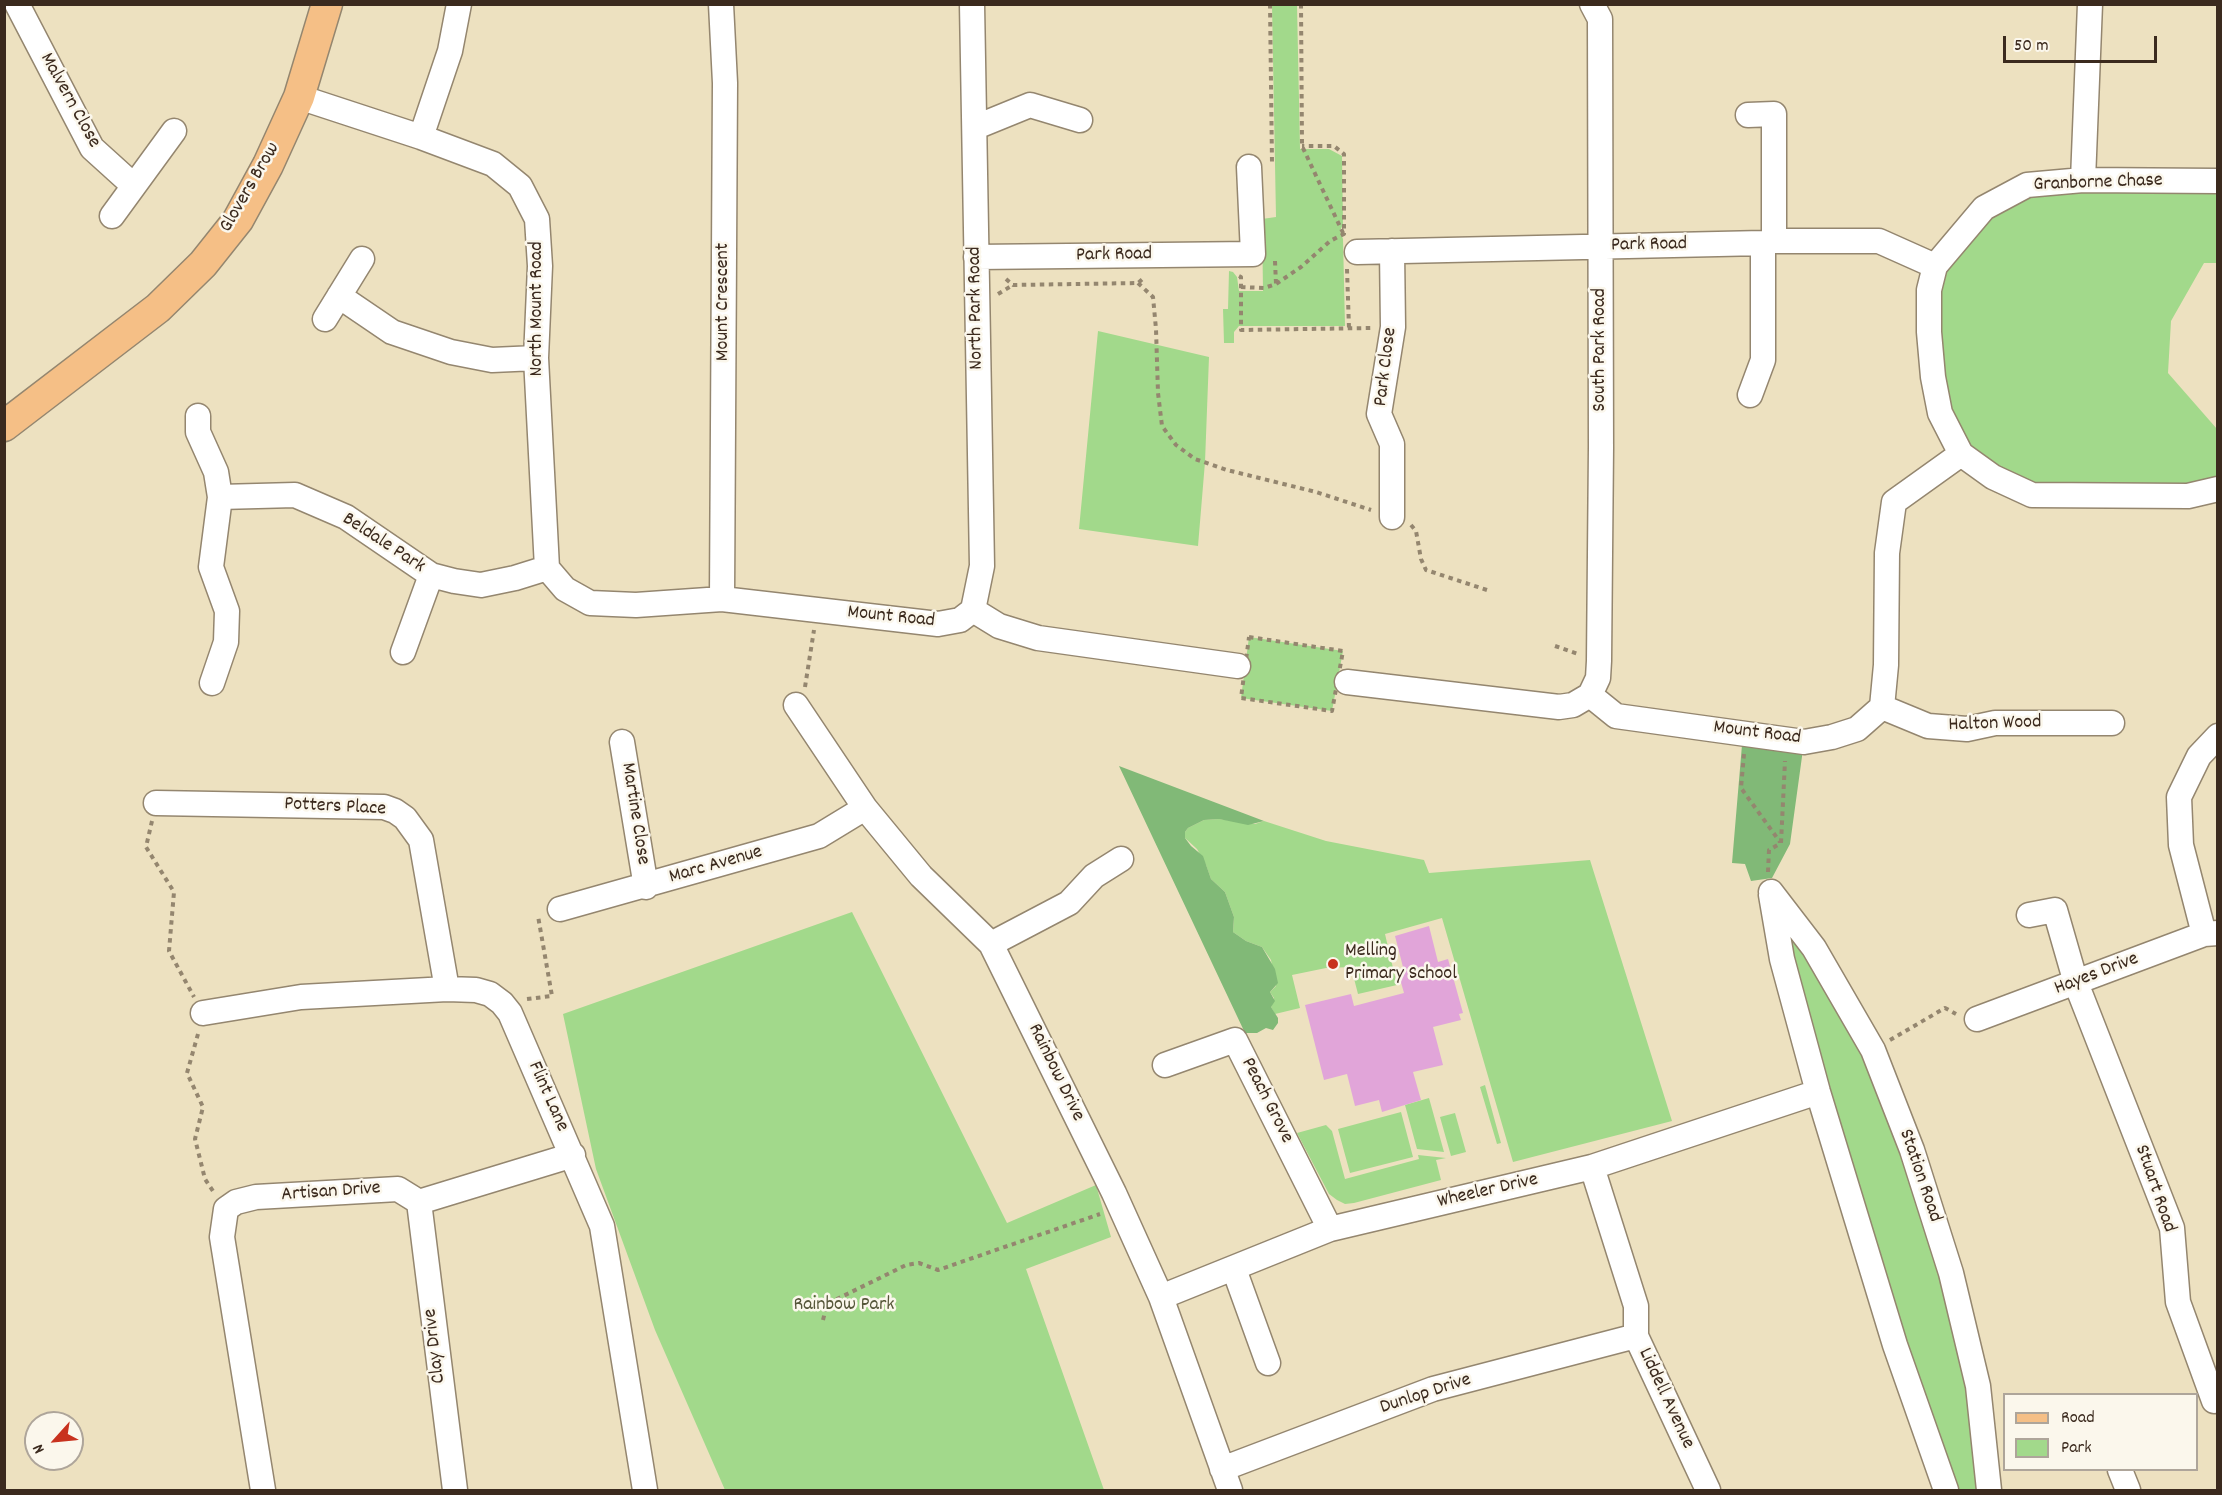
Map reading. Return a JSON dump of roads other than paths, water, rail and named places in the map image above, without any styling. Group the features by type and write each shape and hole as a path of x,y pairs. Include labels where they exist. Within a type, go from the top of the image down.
{"main road":[{"name":"Glovers Brow","path":"4,426 158,308 202,264 238,220 268,165 299,97 327,4"}],"street":[{"name":"Malvern Close","path":"17,4 92,148 134,186"},
{"path":"421,137 450,51 459,4"},
{"name":"Mount Crescent","path":"721,4 725,83 722,599"},
{"name":"North Park Road","path":"972,4 976,127 982,566 973,610"},
{"name":"South Park Road","path":"1590,695 1598,678 1599,661 1602,247 1600,19 1592,4"},
{"path":"2083,180 2090,4"},
{"name":"North Mount Road","path":"299,97 421,137 493,164 520,186 537,219 540,266 536,358 547,568"},
{"path":"976,127 1030,105 1080,120"},
{"path":"1748,115 1774,114 1763,360 1750,395"},
{"path":"112,216 174,131"},
{"name":"Park Road","path":"976,257 1264,257 1261,167"},
{"name":"Granborne Chase","path":"2217,181 2083,180 2027,185 1984,208 1935,266 1929,290 1932,376 1940,413 1961,454 1993,477 2032,495 2188,496 2217,489"},
{"name":"Park Road","path":"1348,247 1392,251 1880,241 1935,266"},
{"name":"Park Close","path":"1392,251 1393,327 1379,414 1392,444 1392,517"},
{"path":"325,319 362,259"},
{"path":"339,296 392,332 451,352 492,360 536,358"},
{"path":"198,416 198,432 216,472 220,497 211,567 227,611 226,642 212,683"},
{"path":"1882,707 1886,665 1887,553 1894,502 1961,454"},
{"name":"Beldale Park","path":"220,497 295,495 346,517 431,575 454,581 481,585 547,568"},
{"name":"Mount Road","path":"547,568 565,589 590,603 636,605 722,599 938,624 960,620 973,610"},
{"path":"403,652 431,575"},
{"path":"973,610 999,626 1038,638 1238,666"},
{"path":"1347,682 1559,707 1573,705 1590,695"},
{"name":"Mount Road","path":"1590,695 1616,716 1804,742 1857,729 1882,707"},
{"name":"Halton Wood","path":"1882,707 1928,726 1967,729 1995,723 2112,723"},
{"name":"Rainbow Drive","path":"798,709 865,808 921,876 991,944 1120,1207 1161,1298 1226,1480"},
{"path":"2211,934 2181,845 2179,797 2199,756 2217,736"},
{"name":"Martine Close","path":"622,742 646,886"},
{"name":"Potters Place","path":"156,803 384,807 395,811 405,818 421,840 447,989"},
{"name":"Marc Avenue","path":"560,909 819,836 865,808"},
{"path":"991,944 1069,903 1094,876 1121,859"},
{"name":"Station Road","path":"1782,959 1769,885 1814,948 1873,1050 1912,1150 1951,1274 1978,1386 1989,1491"},
{"name":"Stuart Road","path":"2029,915 2055,910 2076,983 2172,1228 2178,1302 2209,1402"},
{"name":"Hayes Drive","path":"1977,1019 2211,934"},
{"path":"1814,948 1782,959 1818,1092 1895,1345 1946,1491"},
{"path":"203,1013 301,998 447,989"},
{"name":"Flint Lane","path":"447,989 476,990 490,994 510,1013 602,1227 645,1491"},
{"name":"Peach Grove","path":"1165,1065 1235,1040 1330,1229"},
{"name":"Wheeler Drive","path":"1161,1298 1330,1229 1592,1167 1818,1092"},
{"path":"418,1202 573,1155"},
{"name":"Liddell Avenue","path":"1592,1167 1636,1306 1636,1336 1702,1489"},
{"name":"Artisan Drive","path":"263,1491 222,1237 226,1209 236,1203 256,1197 398,1189 418,1202"},
{"name":"Clay Drive","path":"418,1202 455,1491"},
{"path":"1234,1269 1268,1364"},
{"name":"Dunlop Drive","path":"1226,1480 1433,1389 1636,1336"},
{"path":"2120,1471 2128,1491"}],"place":[{"name":"Melling Primary School","path":"1333,964"}],"park label":[{"name":"Rainbow Park","path":"844,1306"}]}
